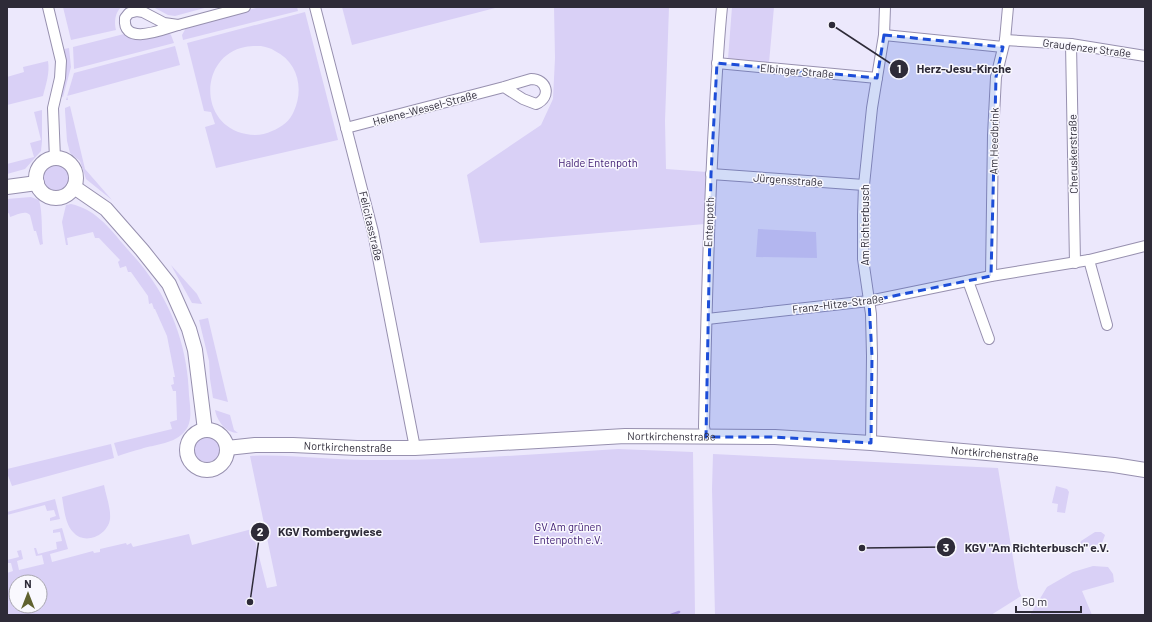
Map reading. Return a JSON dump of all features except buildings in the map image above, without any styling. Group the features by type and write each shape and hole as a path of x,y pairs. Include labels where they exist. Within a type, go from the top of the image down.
{"main road":[{"path":"55,159 71,165 76,176 74,187 66,196 54,198 43,193 37,183 36,177 41,166 45,162 55,159"},
{"path":"7,187 37,183"},
{"path":"74,187 106,209 169,284 190,328 195,350 205,430"},
{"path":"205,430 216,432 221,435 227,448 224,462 215,468 205,470 192,463 188,453 189,443 195,435 205,430"},
{"name":"Nortkirchenstraße","path":"227,448 255,445 415,448 617,437 776,437 871,443 1114,465 1143,464"}],"street":[{"path":"48,7 61,61 53,108 55,159"},
{"path":"178,24 246,7"},
{"name":"Felicitasstraße","path":"315,7 373,232 415,448"},
{"name":"Entenpoth","path":"706,437 704,428 711,174 717,63 722,7"},
{"name":"Am Richterbusch","path":"871,443 871,314 863,258 864,185 872,108 884,35 885,7"},
{"name":"Am Heedbrink","path":"991,276 993,143 996,77 1004,43 1008,7"},
{"name":"Graudenzer Straße","path":"884,35 1004,43 1072,44 1145,56"},
{"name":"Cheruskerstraße","path":"1072,44 1075,263"},
{"name":"Elbinger Straße","path":"717,63 878,78"},
{"name":"Helene-Wessel-Straße","path":"346,128 504,88"},
{"name":"Jürgensstraße","path":"711,174 864,185"},
{"name":"Franz-Hitze-Straße","path":"707,319 869,301 991,276 1075,263 1145,246"},
{"path":"1089,260 1108,325"},
{"path":"968,281 989,339"}],"highlighted area":[{"path":"884,35 1003,47 996,77 991,276 869,301 872,356 871,443 775,437 706,437 711,174 717,63 877,78"}],"green space":[{"path":"63,7 121,7 117,12 115,24 116,30 71,40"},
{"path":"153,7 208,7 175,16 168,15"},
{"path":"260,7 297,7 298,11 183,40 182,35 187,26"},
{"path":"342,7 499,7 352,45"},
{"name":"Halde Entenpoth","path":"554,7 669,7 665,121 666,169 707,172 705,224 480,243 467,175 541,125 553,99 555,58"},
{"path":"732,7 774,7 769,63 728,59"},
{"path":"305,12 338,140 216,168 205,127 215,124 211,112 204,111 187,43","holes":["261,46 270,48 283,56 294,69 298,85 297,103 290,118 282,126 259,135 249,135 230,128 219,118 212,105 210,90 212,76 219,63 230,53 245,47"]},
{"path":"168,32 174,43 74,69 73,47 124,34 132,39 137,39"},
{"path":"175,46 180,65 67,96 74,73"},
{"path":"69,48 71,67 63,97 61,96 66,67 64,49"},
{"path":"48,61 48,74 43,96 7,105 7,77 24,72 23,67"},
{"path":"70,106 85,169 112,200 86,179 80,161 70,153 67,141 65,108"},
{"path":"42,110 41,151 25,169 7,174 7,164 34,157 30,143 41,140 34,112"},
{"path":"56,165 65,169 69,178 65,187 56,191 47,187 43,178 47,169"},
{"path":"31,197 39,200 40,205 43,244 40,245 36,231 34,231 30,215 23,213 10,217 9,213 7,214 7,199"},
{"path":"71,204 79,206 94,214 112,231 139,262 157,287 172,316 186,363 190,414 188,427 176,439 118,456 114,443 172,429 170,422 177,420 176,391 173,391 171,385 174,384 173,377 175,377 167,336 152,303 149,304 148,296 131,272 128,272 126,266 120,268 118,262 120,260 99,238 95,238 93,232 67,238 68,245 66,245 62,222 66,205"},
{"path":"758,229 816,232 817,258 756,257"},
{"path":"171,265 197,294 202,304 192,303"},
{"path":"208,318 228,402 213,398 209,361 199,320"},
{"path":"215,410 230,415 234,430 238,433 230,431 223,426"},
{"path":"207,436 216,440 220,449 216,458 207,462 198,458 194,449 198,440"},
{"path":"111,444 114,458 12,486 7,473 7,469"},
{"name":"GV Am grünen Entenpoth e.V.","path":"618,449 693,452 695,615 7,615 7,573 13,571 11,563 7,563 7,560 19,557 17,551 21,550 23,559 17,561 19,570 44,564 42,555 36,556 34,548 36,548 38,554 57,549 56,542 62,541 60,532 53,533 53,530 62,528 68,549 50,554 52,562 93,551 94,553 100,552 100,549 126,543 127,545 131,543 133,547 189,534 192,545 252,529 267,588 277,586 250,456 353,460 399,460 524,455"},
{"path":"713,454 998,468 1018,588 1021,596 991,615 715,615 712,489"},
{"path":"104,485 110,511 108,525 101,534 95,537 84,538 78,536 70,529 68,525 62,497"},
{"path":"1056,486 1067,489 1069,492 1065,513 1057,512 1058,504 1052,503"},
{"path":"55,499 60,519 50,521 50,518 56,516 54,510 47,511 45,505 7,515 7,512"},
{"path":"1095,532 1101,532 1105,535 1102,543 1082,549 1079,545 1081,541"},
{"path":"1093,566 1108,567 1113,574 1114,582 1082,591 1092,615 1030,615 1047,587 1073,572"}],"waterway":[{"path":"671,615 679,612"}],"place":[{"name":"Herz-Jesu-Kirche","path":"832,25"},
{"name":"KGV \"Am Richterbusch\" e.V.","path":"862,548"},
{"name":"KGV Rombergwiese","path":"250,602"}]}
